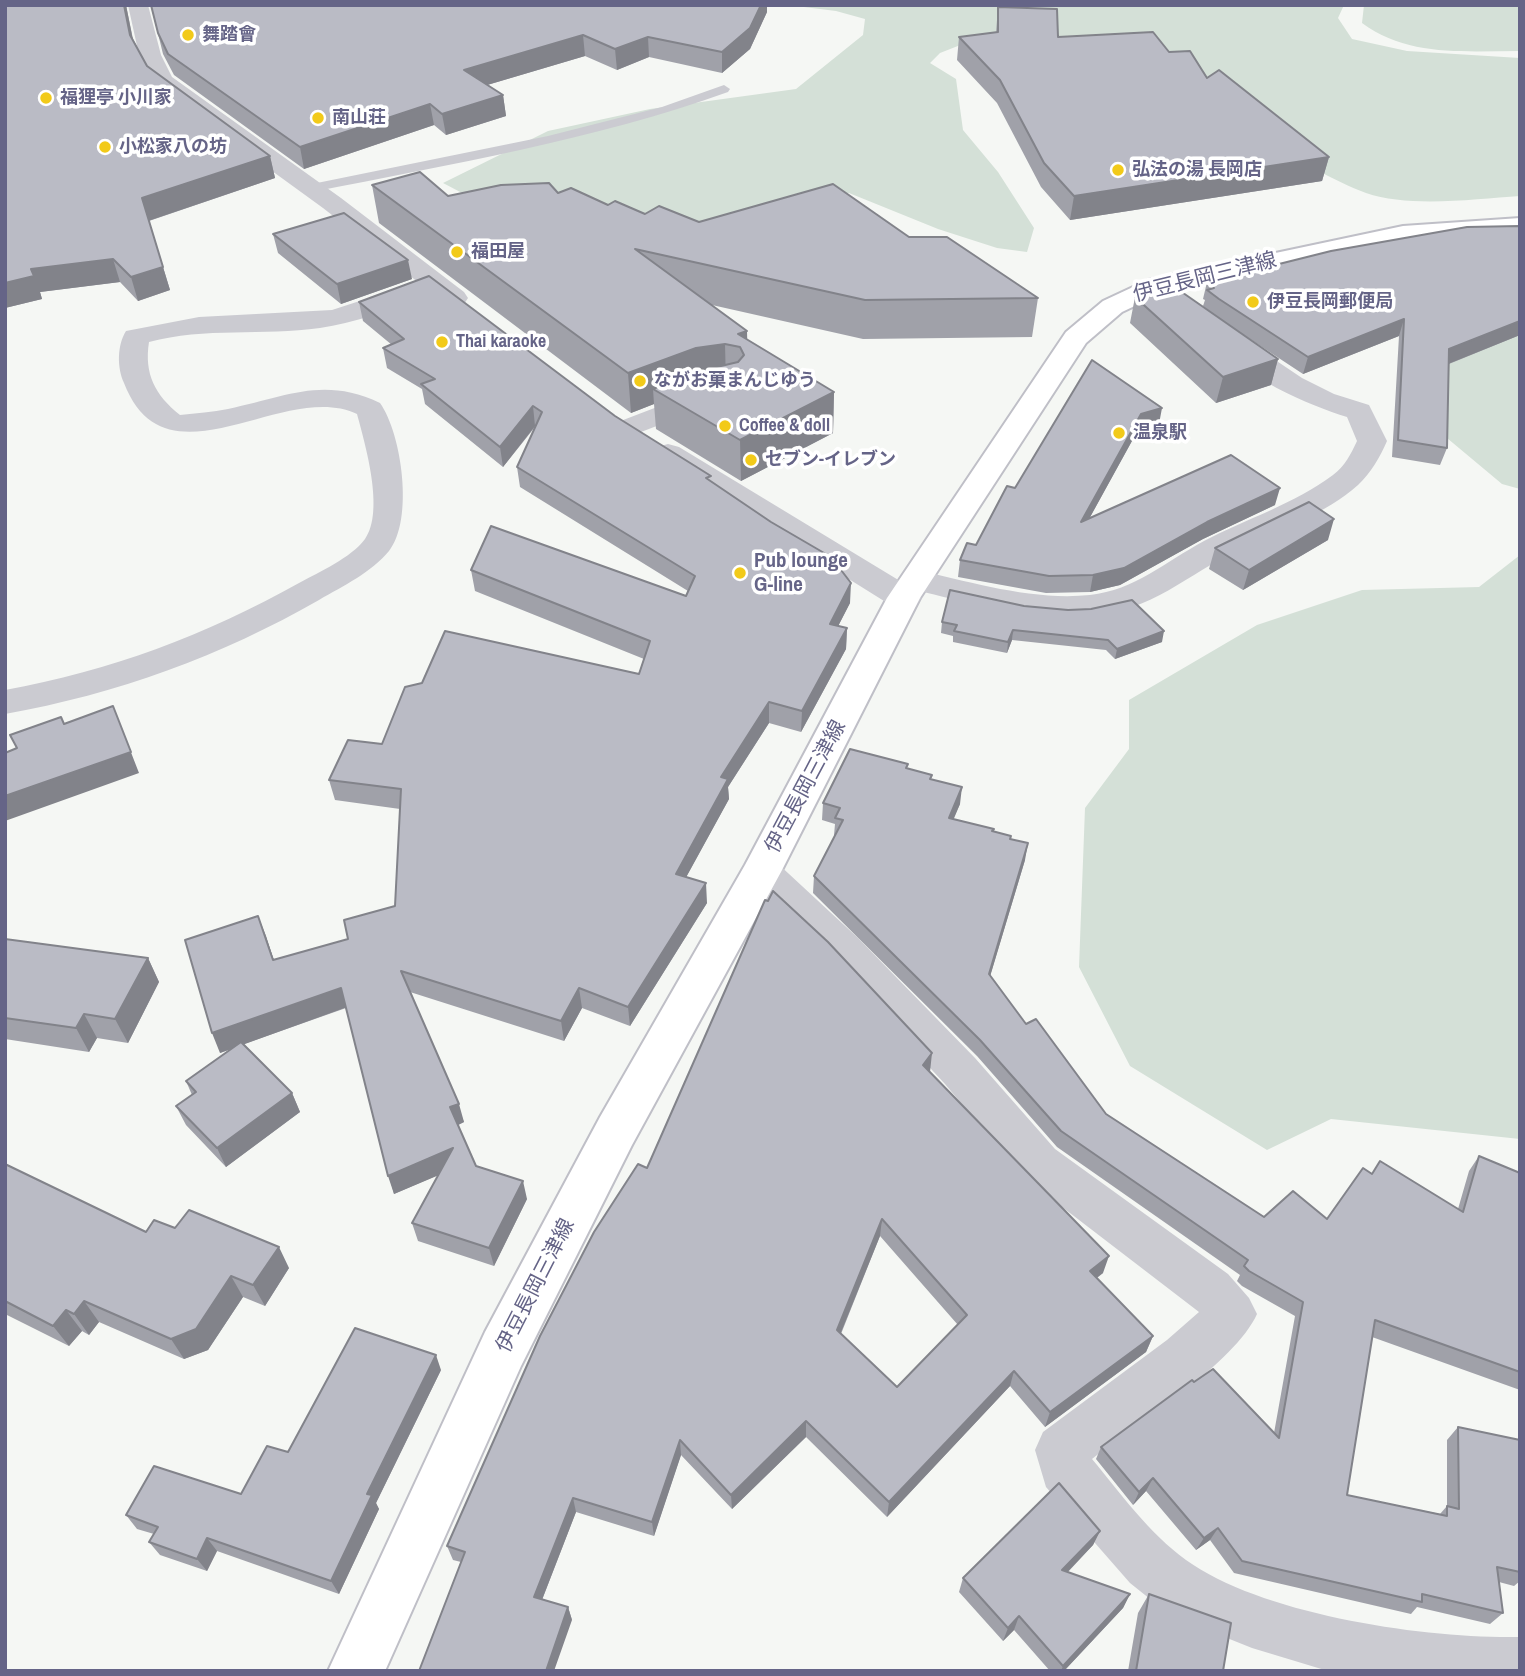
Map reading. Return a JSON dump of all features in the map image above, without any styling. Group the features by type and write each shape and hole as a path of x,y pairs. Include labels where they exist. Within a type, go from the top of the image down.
{"main road":[{"name":"伊豆長岡三津線","path":"356,1671 503,1349 616,1131 761,872 910,589 1076,338 1097,315 1127,296 1157,286 1403,234 1520,225"}],"street":[{"path":"138,5 150,55 163,81 312,188 477,314"},
{"path":"5,702 51,695 132,673 202,647 282,607 344,571 380,540 389,498 370,409 347,398 311,397 227,418 174,424 154,409 137,383 130,359 136,337 170,327 246,321 308,321 396,298 434,282"},
{"path":"728,394 617,419 910,589 1067,606 1111,603 1152,589 1210,551 1338,485 1363,464 1371,441 1359,411 1311,397 1272,375 1157,286"},
{"path":"761,872 843,948 951,1061 1039,1163 1211,1290 1232,1314 1185,1357 1061,1450 1065,1468 1151,1566 1178,1587 1224,1609 1364,1652 1431,1661 1520,1665"}],"lane":[{"path":"312,188 491,154 666,110 724,89"}],"shaded area":[{"path":"788,5 1344,5 1338,18 1352,39 1407,51 1520,58 1520,196 1422,201 1383,198 1316,170 968,42 940,53 930,63 956,79 963,130 998,172 1034,228 1027,252 997,248 938,229 849,193 681,245 485,205 443,183 548,131 650,109 796,89 863,35 865,19 836,11"},
{"path":"1364,5 1520,5 1520,51 1437,50 1398,42 1362,23"},
{"path":"1520,329 1520,489 1502,484 1435,428 1417,385 1456,351"},
{"path":"1520,555 1520,1139 1331,1119 1267,1150 1130,1066 1079,967 1085,808 1129,749 1129,700 1257,625 1362,590 1479,587"}],"building":[{"path":"5,5 124,5 130,35 147,66 270,156 142,198 163,267 131,277 113,259 31,269 34,276 5,283"},
{"path":"151,5 761,5 750,28 722,52 648,37 615,49 583,35 464,70 503,95 442,114 430,104 300,147 168,54 158,33"},
{"path":"998,7 1057,9 1058,37 1153,32 1169,52 1190,51 1207,78 1219,70 1329,157 1074,196 1044,163 1000,80 959,37 998,32"},
{"path":"420,172 448,196 501,185 549,183 558,193 571,188 608,205 615,201 645,214 659,206 699,222 833,184 909,237 947,237 1038,298 865,300 635,249 747,331 738,334 834,392 740,440 653,389 691,373 738,362 744,355 740,347 725,344 696,348 628,373 372,185"},
{"path":"344,213 408,260 337,284 273,234"},
{"path":"1520,226 1520,321 1449,349 1447,448 1398,440 1404,319 1308,357 1207,290 1214,288 1207,282 1331,251 1467,227"},
{"path":"429,276 615,416 711,476 706,478 771,522 831,557 851,583 830,624 847,628 802,711 769,702 721,777 728,779 676,874 706,883 628,1007 579,988 561,1021 401,971 459,1104 450,1107 476,1166 523,1181 489,1248 412,1223 453,1148 388,1176 341,988 212,1033 185,940 258,916 273,960 348,939 344,920 395,906 401,789 329,780 348,740 382,744 405,687 422,683 445,631 639,674 650,641 471,570 491,526 686,596 695,576 517,467 542,412 533,406 500,447 421,384 435,379 383,348 404,339 359,302"},
{"path":"1176,288 1278,359 1223,377 1135,297"},
{"path":"1092,360 1162,408 1141,414 1081,522 1231,455 1280,488 1207,522 1124,568 1093,575 1049,576 960,560 967,543 976,545 1007,486 1015,488"},
{"path":"1309,502 1334,519 1249,570 1215,548"},
{"path":"950,590 1024,606 1068,610 1091,609 1132,600 1164,631 1117,649 1108,640 1013,630 1008,642 954,631 957,625 942,622"},
{"path":"113,706 131,752 5,796 5,753 17,748 10,735 61,717 64,724"},
{"path":"850,749 908,764 906,768 932,775 930,779 962,787 949,818 994,829 992,831 1011,836 1010,839 1028,843 989,974 1026,1024 1036,1019 1106,1114 1264,1217 1293,1191 1327,1219 1363,1168 1372,1174 1380,1161 1463,1212 1479,1156 1520,1173 1520,1372 1375,1320 1347,1495 1447,1516 1447,1506 1459,1509 1458,1427 1520,1440 1520,1572 1497,1567 1503,1613 1422,1594 1422,1602 1242,1561 1218,1528 1204,1538 1153,1478 1139,1492 1101,1447 1192,1380 1194,1382 1213,1369 1279,1438 1303,1302 1249,1271 1244,1266 1248,1260 1061,1131 980,1040 814,876 843,820 835,818 840,808 823,803"},
{"path":"773,891 828,942 932,1053 923,1065 1109,1256 1090,1271 1153,1336 1050,1412 1014,1371 889,1502 806,1421 731,1495 680,1440 652,1522 573,1498 534,1597 568,1607 546,1671 419,1671 465,1552 447,1546 540,1336 594,1232 638,1164 647,1168 765,900 768,901","holes":["882,1219 967,1315 897,1387 837,1330"]},
{"path":"5,939 148,958 115,1019 84,1014 76,1028 5,1018"},
{"path":"241,1042 292,1093 217,1148 176,1106 196,1092 186,1081"},
{"path":"5,1164 146,1232 154,1220 175,1228 189,1210 279,1247 253,1285 231,1276 196,1329 171,1339 84,1301 74,1314 66,1310 53,1326 5,1301"},
{"path":"355,1328 436,1355 367,1494 372,1495 331,1581 207,1538 197,1559 149,1542 158,1527 126,1515 154,1466 241,1494 267,1446 288,1452"},
{"path":"1059,1483 1100,1531 1062,1570 1130,1594 1063,1666 1019,1616 1008,1628 963,1578"},
{"path":"1149,1594 1231,1623 1223,1671 1136,1671"}],"place":[{"name":"舞踏會","path":"188,35"},
{"name":"福狸亭 小川家","path":"46,98"},
{"name":"南山荘","path":"318,118"},
{"name":"小松家八の坊","path":"105,147"},
{"name":"弘法の湯 長岡店","path":"1118,170"},
{"name":"福田屋","path":"457,252"},
{"name":"伊豆長岡郵便局","path":"1253,302"},
{"name":"Thai karaoke","path":"442,342"},
{"name":"ながお菓まんじゆう","path":"640,381"},
{"name":"Coffee & doll","path":"725,426"},
{"name":"温泉駅","path":"1119,433"},
{"name":"セブン-イレブン","path":"751,460"},
{"name":"Pub lounge G-line","path":"740,573"}]}
